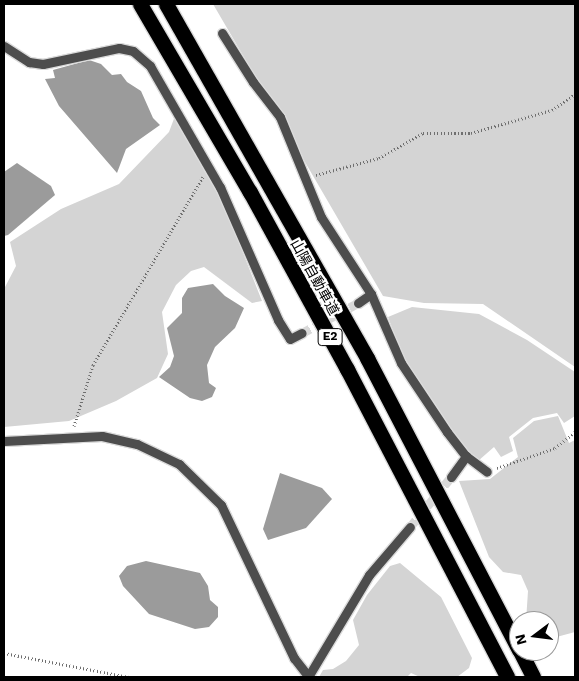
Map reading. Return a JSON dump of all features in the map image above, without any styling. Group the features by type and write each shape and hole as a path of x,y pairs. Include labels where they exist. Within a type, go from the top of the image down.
{"highway":[{"name":"山陽自動車道","path":"140,4 250,192 347,369 507,677"},
{"name":"山陽自動車道","path":"166,4 362,350 509,631"},
{"name":"山陽自動車道","path":"525,661 533,677"}],"street":[{"path":"222,33 253,82 280,117 303,178 321,217 370,294 401,363 466,456 487,472"},
{"path":"4,46 29,62 44,64 119,48 134,51 150,66 209,166 278,320 290,339 302,333"},
{"path":"358,303 370,294"},
{"path":"4,441 71,436 102,436 137,444 179,464 206,487 221,505 294,658 308,677 369,575 410,527"},
{"path":"452,477 466,456"}],"path":[{"path":"303,178 379,158 423,133 471,133 552,110 575,94"},
{"path":"71,436 93,365 209,166"},
{"path":"487,472 555,448 575,432"},
{"path":"4,653 128,677"}],"shaded area":[{"path":"213,4 575,4 575,367 483,304 424,303 383,296"},
{"path":"89,60 101,64 112,75 121,74 127,82 141,91 153,118 160,125 126,149 117,173 59,106 45,79 55,78 53,70"},
{"path":"175,116 217,187 262,301 252,303 204,267 191,271 176,285 162,312 168,354 157,378 116,401 69,421 4,427 4,289 16,266 10,242 61,209 119,184 169,132"},
{"path":"17,163 51,186 55,195 8,235 4,236 4,172"},
{"path":"213,284 225,296 244,308 235,328 215,347 207,365 209,383 216,388 212,397 202,401 190,398 159,377 170,367 174,356 167,328 182,313 182,298 188,288"},
{"path":"412,307 479,314 527,340 575,372 575,416 564,423 557,413 533,418 509,437 513,451 501,457 494,447 478,461 456,439 404,360 388,317"},
{"path":"558,416 569,443 575,440 575,632 559,636 559,611 527,611 528,591 521,575 503,572 489,557 459,481 490,479 518,457 513,438 534,421"},
{"path":"280,473 322,488 332,499 306,528 268,540 263,529"},
{"path":"146,561 200,573 208,586 210,600 218,607 218,617 209,627 195,629 149,614 123,586 119,576 127,566"},
{"path":"400,563 441,597 472,658 469,668 457,677 420,677 411,673 407,677 319,677 323,670 333,669 346,661 359,645 353,620 367,595 390,566"}],"tunnel":[{"path":"302,333 358,303"},
{"path":"410,527 451,477"}]}
